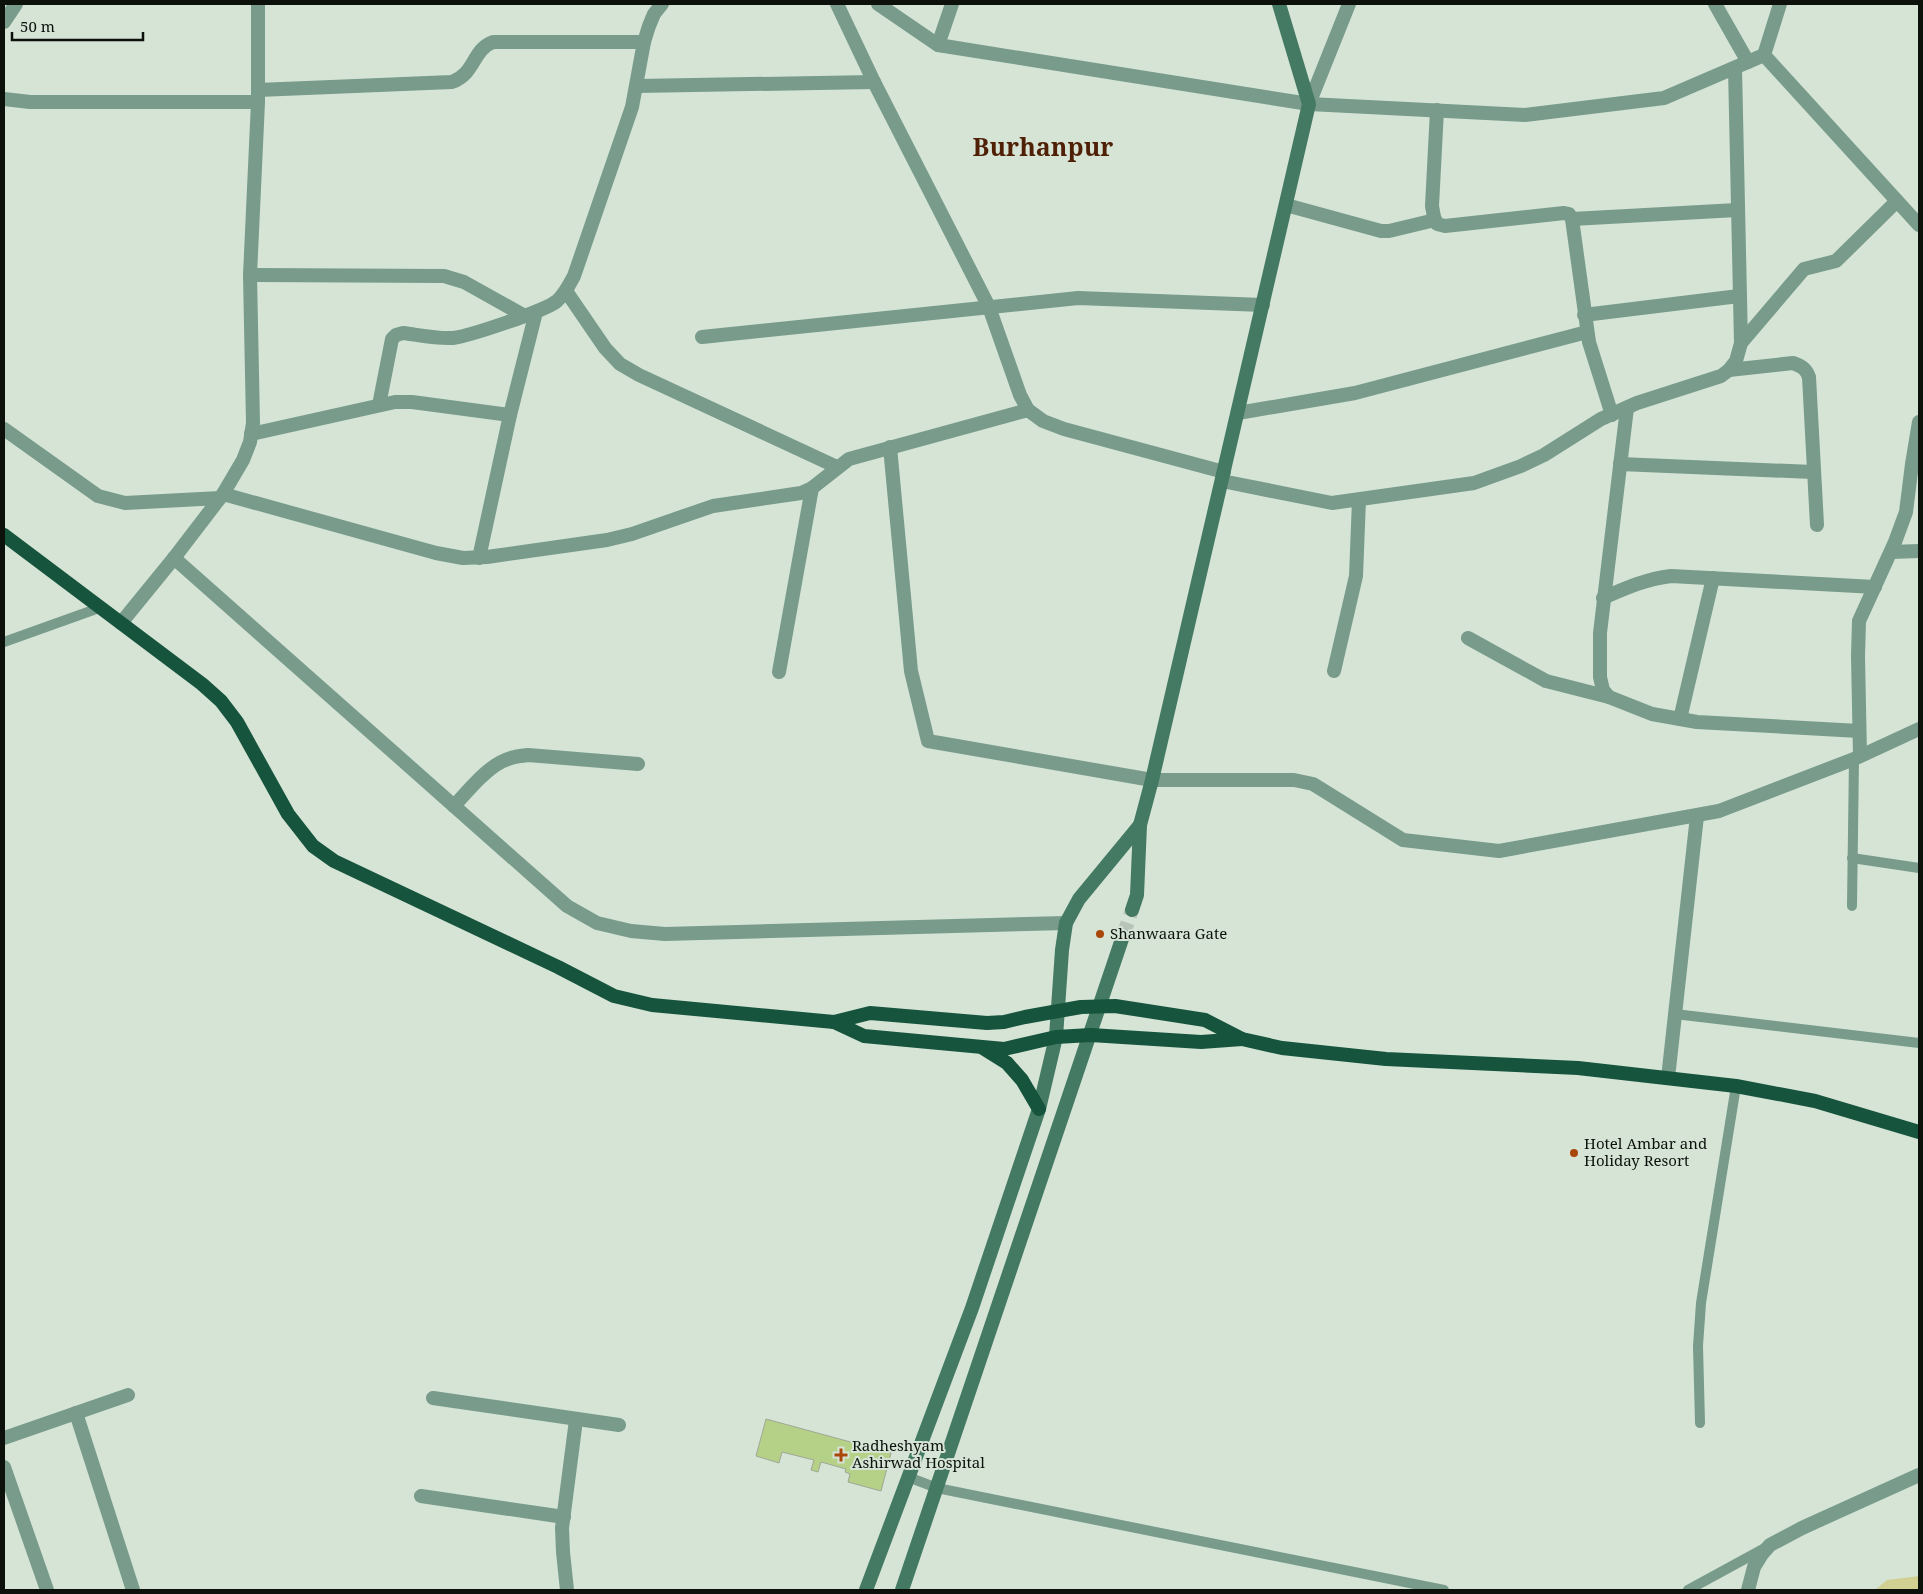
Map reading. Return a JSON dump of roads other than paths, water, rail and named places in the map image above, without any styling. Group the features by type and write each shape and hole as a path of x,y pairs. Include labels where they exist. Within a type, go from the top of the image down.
{"highway":[{"path":"4,535 202,684 221,701 237,722 288,814 313,846 334,860 558,967 614,996 652,1005 834,1022 870,1013 986,1023 1004,1022 1058,1010 1115,1006 1205,1020 1242,1039 1282,1048 1386,1059 1578,1068 1736,1086 1815,1101 1919,1132"},
{"path":"834,1022 864,1036 1004,1049 1056,1037 1091,1035 1202,1042 1242,1039"},
{"path":"979,1046 1007,1063 1022,1080 1039,1109"}],"main road":[{"path":"1132,910 1137,895 1140,825 1309,104 1279,4"},
{"path":"866,1590 972,1308 1039,1109 1056,1037 1062,950 1066,923 1079,899 1140,825"},
{"path":"902,1590 1123,936"}],"street":[{"path":"4,22 16,4"},
{"path":"120,623 222,496 243,460 251,434 253,423 250,275 258,96 258,4"},
{"path":"379,404 392,339 396,335 403,333 455,338 530,314 556,302 566,291 574,276 632,107 644,42 652,20 662,4"},
{"path":"837,4 874,82 989,307 1020,395 1028,410 1043,421 1064,429 1223,476 1326,502 1359,500 1474,483 1544,456 1601,419 1682,387 1711,379 1729,370 1793,363 1801,365 1809,377 1817,525"},
{"path":"878,4 938,45 1309,104 1525,115 1664,98 1735,68 1764,55 1780,4"},
{"path":"938,45 952,4"},
{"path":"1309,104 1349,4"},
{"path":"1715,4 1748,62"},
{"path":"4,99 30,102 258,96 452,82 461,79 469,71 486,44 493,42 644,42"},
{"path":"1764,55 1919,225"},
{"path":"1729,370 1736,361 1741,343 1735,68"},
{"path":"637,86 874,82"},
{"path":"1437,110 1432,206 1437,224 1445,226 1564,213 1569,214 1572,219 1587,332 1612,415"},
{"path":"1741,343 1804,269 1836,262 1897,200"},
{"path":"1286,205 1381,230 1435,220"},
{"path":"1572,219 1738,210"},
{"path":"250,275 444,276 464,282 530,314"},
{"path":"566,291 605,348 620,364 640,376 837,468"},
{"path":"1584,315 1739,296"},
{"path":"702,337 1092,298 1262,305"},
{"path":"479,558 530,314"},
{"path":"1238,413 1355,393 1587,332"},
{"path":"251,434 379,404 412,402 510,415"},
{"path":"1609,697 1603,690 1599,657 1603,598 1627,408"},
{"path":"4,429 98,496 125,503 222,496 436,553 463,558 479,558 607,540 632,534 713,506 801,493 812,488 849,459 1028,410"},
{"path":"1857,757 1859,731 1857,636 1859,621 1891,552 1906,512 1919,422"},
{"path":"890,447 911,671 928,741 1152,780 1294,780 1312,784 1402,840 1499,851 1719,811 1857,757 1919,729"},
{"path":"1620,464 1813,472"},
{"path":"779,672 812,488"},
{"path":"1334,671 1356,576 1359,500"},
{"path":"1891,552 1919,551"},
{"path":"174,558 567,906 598,923 631,931 665,934 1066,923"},
{"path":"1603,598 1636,583 1653,578 1671,576 1875,587"},
{"path":"1680,719 1713,578"},
{"path":"1468,638 1546,681 1609,697 1652,714 1697,722 1859,731"},
{"path":"454,806 490,770 500,762 514,757 528,755 638,764"},
{"path":"1668,1078 1697,816"},
{"path":"4,1438 128,1395"},
{"path":"433,1398 619,1425"},
{"path":"76,1413 133,1590"},
{"path":"567,1590 562,1540 576,1420"},
{"path":"4,1467 47,1590"},
{"path":"1748,1590 1754,1567 1762,1554 1770,1546 1802,1528 1919,1475"},
{"path":"421,1496 564,1518"}],"lane":[{"path":"4,642 99,608"},
{"path":"1852,906 1852,858 1857,757"},
{"path":"1852,858 1919,868"},
{"path":"1675,1014 1919,1043"},
{"path":"1700,1423 1698,1346 1701,1303 1736,1086"},
{"path":"908,1477 937,1488 1444,1590"},
{"path":"1688,1590 1770,1546"}],"tunnel":[{"path":"1123,936 1132,910"}],"place":[{"name":"Shanwaara Gate","path":"1100,934"},
{"name":"Hotel Ambar and Holiday Resort","path":"1574,1153"},
{"name":"Radheshyam Ashirwad Hospital","path":"841,1455"}],"district":[{"name":"Burhanpur","path":"1043,147"}]}
